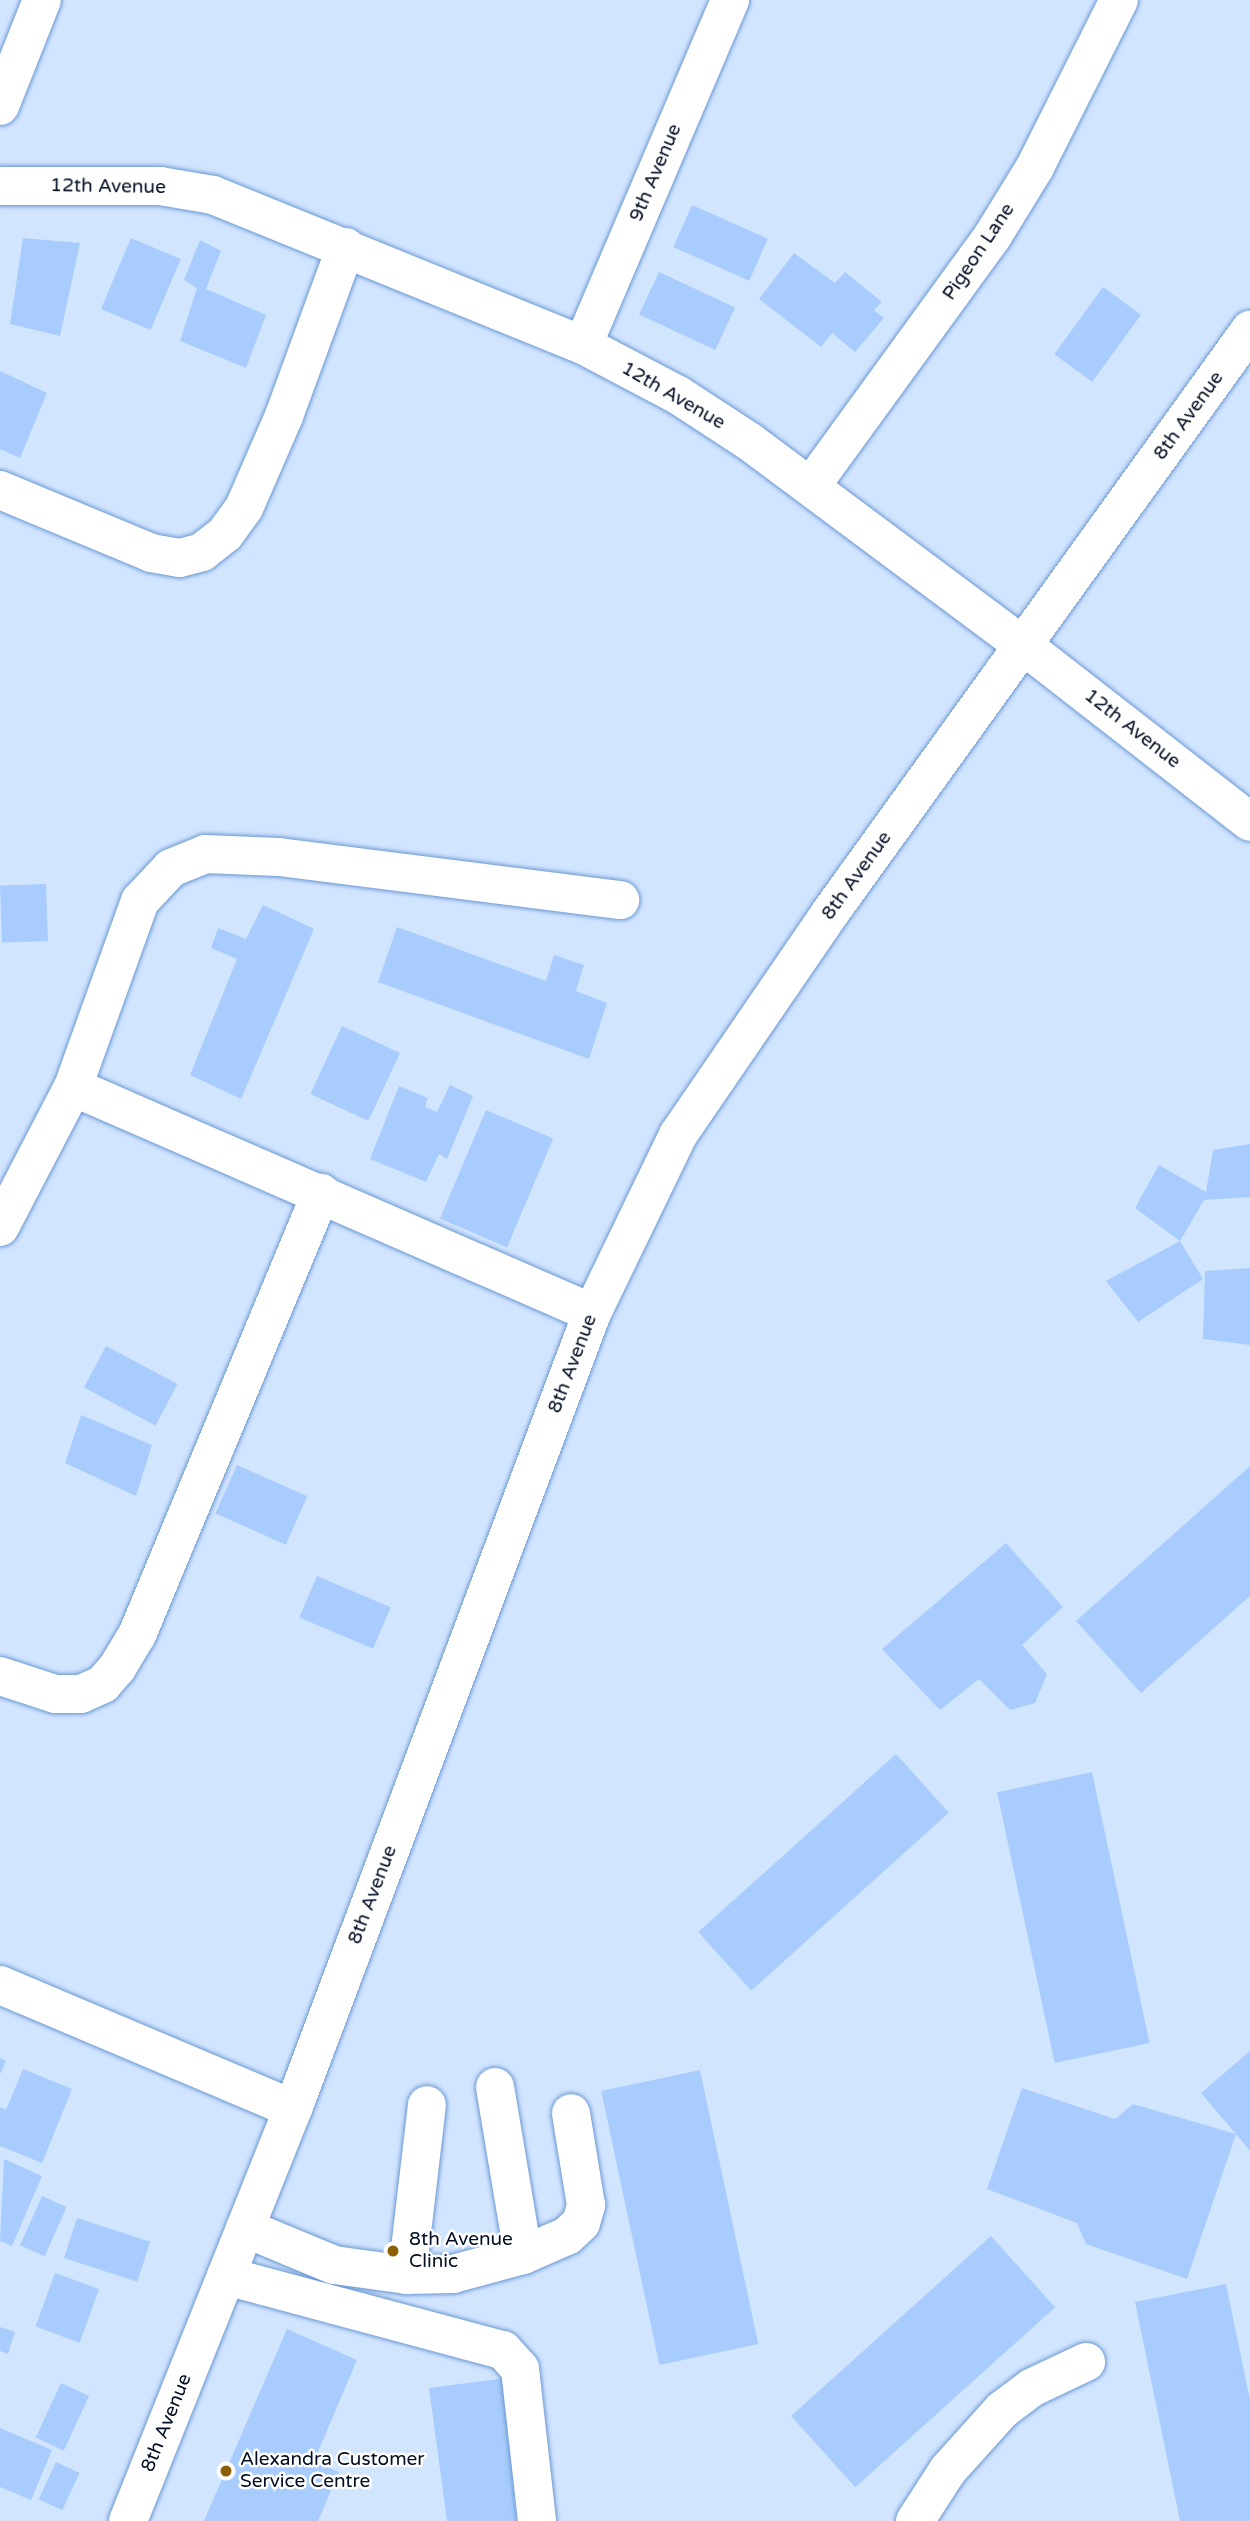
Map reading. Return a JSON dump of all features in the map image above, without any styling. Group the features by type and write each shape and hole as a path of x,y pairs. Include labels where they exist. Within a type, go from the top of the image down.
{"street":[{"path":"1,96 42,0"},
{"name":"9th Avenue","path":"583,345 730,0"},
{"name":"Pigeon Lane","path":"811,486 992,237 1035,167 1119,0"},
{"name":"12th Avenue","path":"0,186 181,188 213,195 583,345 678,395 811,486 1024,646 1250,822"},
{"path":"0,490 151,553 180,558 202,552 225,534 244,508 284,416 346,247"},
{"name":"8th Avenue","path":"128,2521 293,2109 592,1313 678,1135 830,914 1250,330"},
{"path":"0,1227 73,1087 140,901 170,868 205,854 279,857 620,900"},
{"path":"73,1087 592,1313"},
{"path":"0,1676 55,1694 81,1694 103,1684 117,1668 137,1635 321,1194"},
{"path":"0,1985 293,2109"},
{"path":"495,2087 523,2255"},
{"path":"407,2275 427,2105"},
{"path":"245,2228 334,2264 407,2275 453,2274 523,2255 567,2236 582,2223 586,2205 571,2113"},
{"path":"226,2276 503,2350 520,2369 537,2521"},
{"path":"915,2521 955,2461 1002,2410 1031,2388 1086,2362"}],"building":[{"path":"692,205 768,239 749,281 673,247"},
{"path":"23,238 80,243 60,336 10,324"},
{"path":"131,238 181,259 151,330 101,309"},
{"path":"200,240 221,251 206,289 266,315 246,368 180,341 197,288 184,280"},
{"path":"794,253 835,283 845,272 882,302 874,310 884,318 855,352 832,333 821,347 759,299"},
{"path":"659,272 735,307 715,350 639,315"},
{"path":"1103,287 1141,315 1092,382 1054,354"},
{"path":"0,371 47,393 20,458 0,449"},
{"path":"46,884 48,941 2,943 0,886"},
{"path":"263,905 314,929 241,1099 190,1075 237,959 211,948 218,928 246,939"},
{"path":"397,927 546,981 554,955 584,965 576,991 607,1003 589,1059 378,982"},
{"path":"342,1026 400,1053 368,1121 310,1094"},
{"path":"450,1085 473,1096 447,1159 439,1154 426,1182 370,1159 399,1086 428,1098 425,1107 437,1112"},
{"path":"486,1110 553,1139 507,1247 440,1219"},
{"path":"1250,1144 1250,1197 1204,1200 1180,1241 1135,1208 1159,1165 1206,1192 1213,1150"},
{"path":"1180,1241 1203,1279 1138,1322 1106,1281"},
{"path":"1250,1268 1250,1345 1203,1339 1205,1271"},
{"path":"106,1346 178,1384 155,1426 84,1387"},
{"path":"81,1415 152,1445 136,1496 65,1463"},
{"path":"237,1465 307,1496 286,1545 215,1513"},
{"path":"1250,1466 1250,1596 1141,1693 1076,1621"},
{"path":"1006,1543 1063,1607 1022,1645 1047,1674 1035,1703 1010,1710 979,1679 940,1710 882,1649"},
{"path":"317,1576 391,1607 373,1649 299,1617"},
{"path":"896,1754 949,1813 751,1991 698,1932"},
{"path":"1092,1772 1150,2043 1055,2063 997,1792"},
{"path":"1250,2051 1250,2151 1201,2093"},
{"path":"0,2058 6,2061 0,2074"},
{"path":"23,2069 72,2089 42,2163 0,2146 0,2107 6,2110"},
{"path":"700,2070 758,2344 659,2365 601,2091"},
{"path":"1022,2088 1115,2119 1133,2104 1236,2134 1187,2279 1086,2244 1077,2223 987,2189"},
{"path":"4,2159 42,2176 12,2246 0,2241"},
{"path":"42,2196 67,2207 45,2256 20,2245"},
{"path":"77,2218 150,2242 137,2282 64,2258"},
{"path":"991,2236 1055,2307 855,2487 791,2416"},
{"path":"55,2273 99,2289 80,2343 36,2327"},
{"path":"1226,2284 1250,2400 1250,2521 1180,2521 1135,2302"},
{"path":"0,2327 15,2332 8,2354 0,2351"},
{"path":"287,2329 357,2360 314,2461 339,2472 318,2521 204,2521"},
{"path":"506,2378 516,2521 447,2521 429,2388"},
{"path":"61,2383 89,2396 64,2450 36,2437"},
{"path":"0,2428 52,2450 31,2500 0,2487"},
{"path":"56,2462 80,2473 62,2510 39,2499"}],"place":[{"name":"8th Avenue Clinic","path":"393,2251"},
{"name":"Alexandra Customer Service Centre","path":"226,2471"}]}
